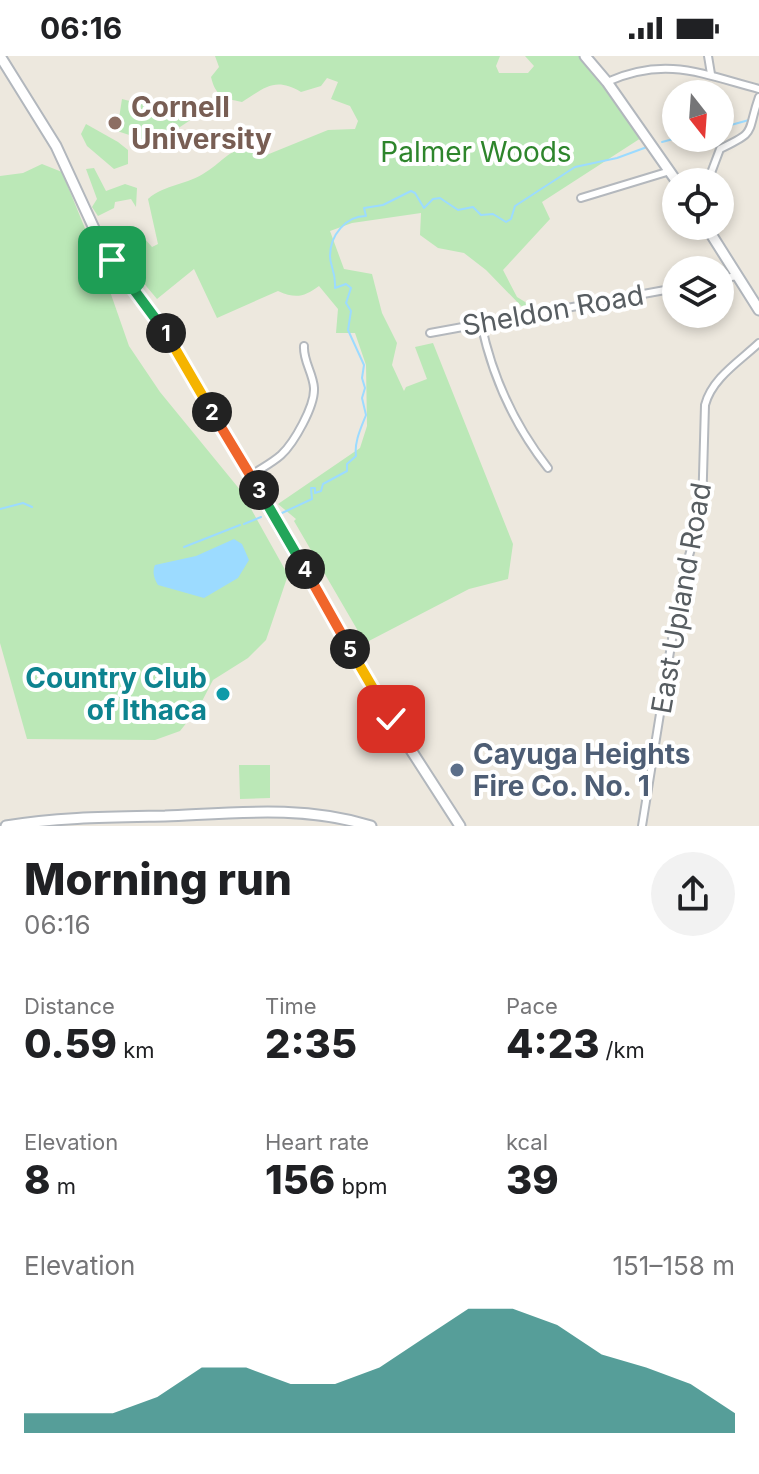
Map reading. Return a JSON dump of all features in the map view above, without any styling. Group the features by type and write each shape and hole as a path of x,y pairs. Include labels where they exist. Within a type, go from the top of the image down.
{"street":[{"path":"0,56 56,146 98,237 164,330 391,719 460,826"},
{"path":"585,56 668,168"},
{"path":"708,56 711,74"},
{"path":"607,82 651,68 680,68 759,89"},
{"path":"713,168 720,149 741,141 748,133 759,97"},
{"path":"581,198 662,173"},
{"path":"715,240 759,310"},
{"name":"Sheldon Road","path":"430,333 662,291"},
{"path":"481,323 490,362 515,418 548,468"},
{"name":"East Upland Road","path":"642,826 681,583 702,511 705,405 720,379 759,343"},
{"path":"250,476 284,452 312,401 314,389 304,346"},
{"path":"6,826 67,819 280,811 335,816 371,826"}],"green space":[{"name":"Palmer Woods","path":"215,56 500,56 496,66 499,73 528,73 534,66 525,56 585,56 641,138 542,202 550,219 503,270 517,297 530,305 523,308 486,270 464,253 438,248 420,235 421,213 352,223 330,231 344,269 372,274 382,313 397,343 392,365 404,391 406,387 427,379 415,347 433,343 513,544 508,579 469,589 365,643 294,521 296,519 278,504 360,448 367,426 366,365 355,333 336,333 338,309 319,286 300,296 278,291 217,318 194,269 157,299 132,269 130,249 144,238 152,247 158,244 148,199 155,194 199,176 249,145 264,156 328,130 355,129 358,121 350,106 331,99 338,82 327,78 321,86 301,92 284,85 271,86 242,102 225,98 215,89 211,77 219,67"},
{"path":"157,98 167,115 181,107 191,108 195,117 165,137 151,142 117,131 122,99 141,104"},
{"path":"86,124 128,150 128,164 114,169 87,146 81,134"},
{"path":"42,164 62,172 129,346 160,392 241,491 288,575 266,640 248,658 213,680 199,707 180,731 155,740 27,739 0,643 0,176 23,173"},
{"path":"94,168 106,191 125,184 137,188 136,207 131,199 115,202 114,208 98,216 92,207 97,199 86,169"},
{"path":"239,765 270,765 270,798 240,799"}],"water":[{"path":"234,539 242,544 249,560 238,578 204,598 158,585 154,575 155,565 196,556"}],"waterway":[{"path":"734,124 749,120"},
{"path":"282,513 312,499 311,488 315,488 315,493 321,491 323,484 347,471 347,464 356,456 357,440 366,415 362,398 364,365 348,330 351,311 346,303 351,288 346,284 335,288 330,260 333,241 340,228 352,219 366,216 364,208 383,205 411,191 424,208 433,199 440,198 458,210 473,207 481,215 493,214 506,222 511,219 515,206 575,167 617,158 647,147"},
{"path":"0,509 23,503 32,507"},
{"path":"244,524 261,517"},
{"path":"184,547 240,525"}],"place":[{"name":"Cornell University","path":"115,123"},
{"name":"Country Club of Ithaca","path":"223,694"},
{"name":"Cayuga Heights Fire Co. No. 1","path":"457,770"}],"route":[{"path":"112,260 164,330 391,719"}]}
